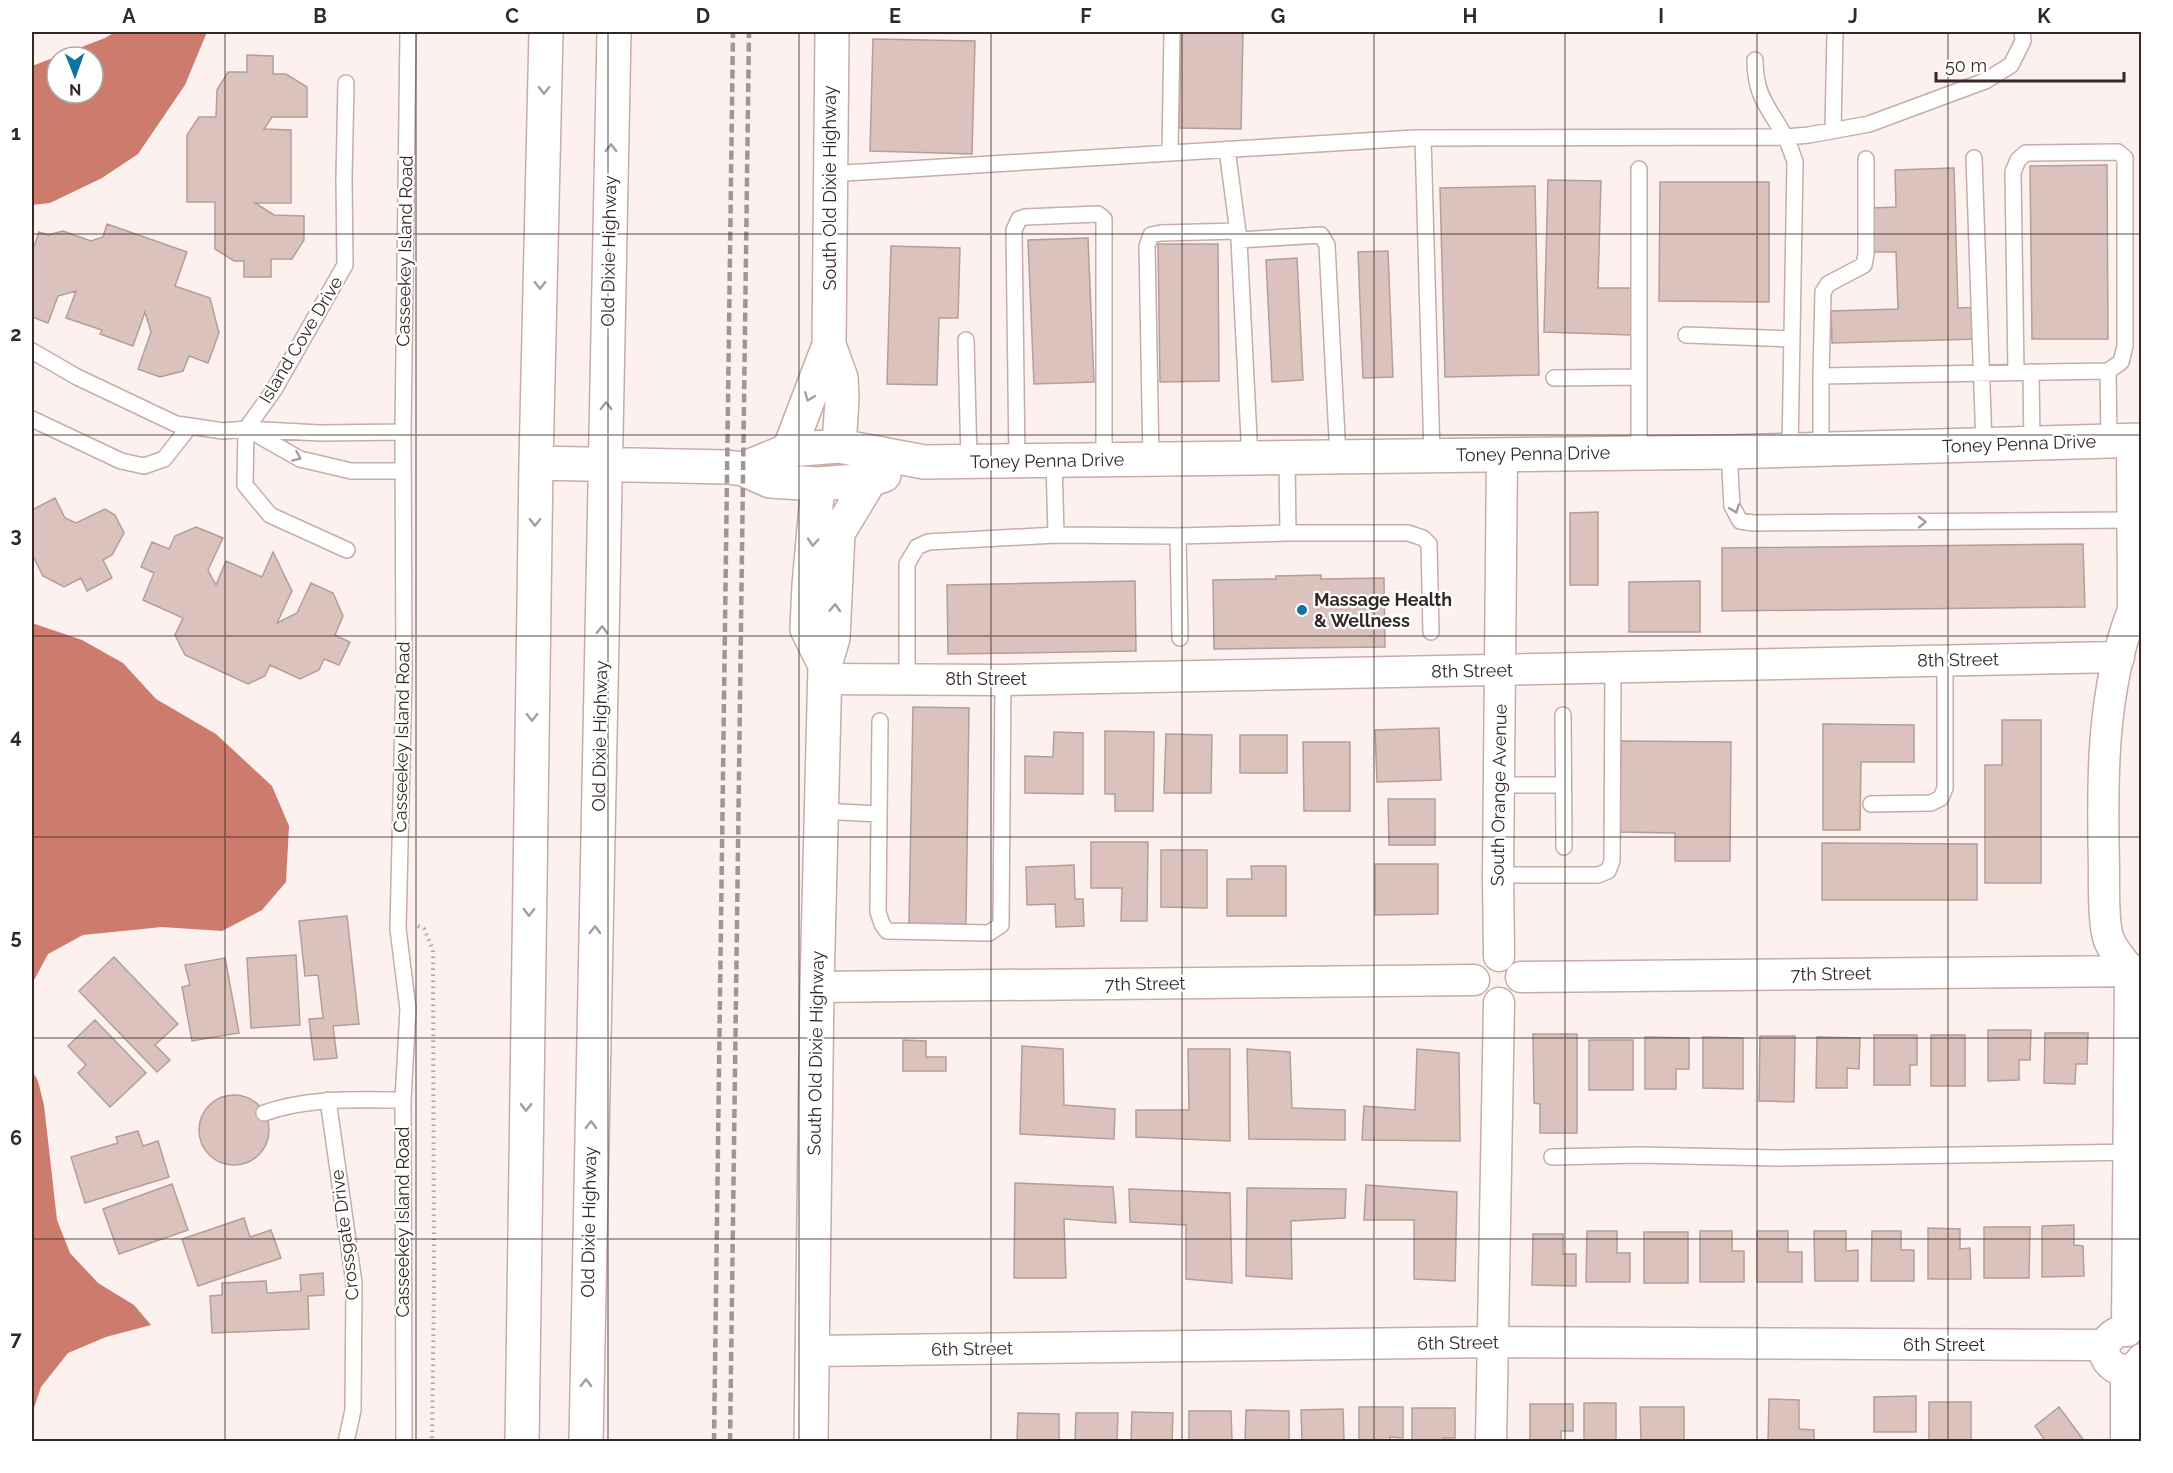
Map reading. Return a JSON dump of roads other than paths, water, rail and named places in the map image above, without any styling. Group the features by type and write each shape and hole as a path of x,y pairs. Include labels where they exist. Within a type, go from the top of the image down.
{"street":[{"path":"522,1442 536,463 546,32"},
{"name":"Old Dixie Highway","path":"586,1442 614,32"},
{"name":"South Old Dixie Highway","path":"832,32 830,345 841,378 839,446"},
{"name":"South Old Dixie Highway","path":"789,450 830,345"},
{"path":"2126,1442 2134,1364 2119,1370 2109,1363 2104,1352 2124,1340 2135,1152 2136,971 2108,937 2104,901 2105,745 2112,689 2128,641 2133,610 2133,520 2128,441"},
{"name":"Toney Penna Drive","path":"743,469 789,450 839,446 924,462 969,462 1287,459 1502,453 1729,452 2128,441"},
{"name":"South Orange Avenue","path":"1499,956 1502,453"},
{"name":"Toney Penna Drive","path":"536,463 743,469 770,481 818,484 870,480 924,462"},
{"name":"South Old Dixie Highway","path":"811,1442 816,987 825,672 833,638 838,533 870,480"},
{"name":"South Old Dixie Highway","path":"818,484 807,630 825,672"},
{"name":"8th Street","path":"825,672 907,679 1003,680 1945,661 2128,641"},
{"path":"1499,956 1512,960 1520,971 1521,977 1518,992 1499,1003 1492,1002 1479,994 1474,980 1475,972 1484,960 1499,956"},
{"name":"7th Street","path":"1521,977 2136,971"},
{"name":"7th Street","path":"816,987 1474,980"},
{"path":"1491,1442 1499,1003"},
{"name":"6th Street","path":"812,1351 1492,1342 2124,1340"}],"lane":[{"name":"Casseekey Island Road","path":"404,1442 403,1100 408,1009 398,929 404,673 403,432 408,32"},
{"path":"1170,153 1172,32"},
{"path":"1833,130 1835,32"},
{"path":"830,174 1423,138 1786,137 1869,124 1985,81 2011,65 2023,41 2022,32"},
{"path":"1755,60 1755,79 1760,96 1786,137 1795,162 1792,339 1805,450"},
{"name":"Island Cove Drive","path":"246,429 274,390 345,265 346,83"},
{"path":"1423,138 1432,455"},
{"path":"1227,149 1239,236 1250,459"},
{"path":"1821,376 2024,372 2108,371 2121,362 2125,346 2125,158 2118,152 2026,153 2018,159 2013,172 2024,372 2032,443"},
{"path":"1974,158 1984,445"},
{"path":"1805,450 1821,376 1823,291 1828,284 1864,265 1866,159"},
{"path":"1638,170 1639,452"},
{"path":"1017,461 1014,230 1019,219 1025,217 1098,214 1104,219 1104,460"},
{"path":"1150,460 1147,246 1151,235 1161,233 1239,236 1321,235 1327,245 1338,457"},
{"path":"1686,335 1792,339"},
{"path":"966,340 969,462"},
{"path":"32,351 77,377 176,424 223,431 246,429 320,433 403,432"},
{"path":"2108,371 2128,441"},
{"path":"1554,378 1639,377"},
{"path":"32,419 121,461 144,466 164,459 190,426"},
{"path":"246,429 300,459 351,471 403,471"},
{"path":"246,429 245,485 270,515 347,550"},
{"path":"1729,452 1732,506 1740,521 1752,523 2133,520"},
{"path":"1287,459 1287,533"},
{"path":"1054,460 1056,535"},
{"path":"907,679 907,564 917,547 928,542 1056,535 1408,533 1423,538 1429,544 1431,632"},
{"path":"1178,536 1180,638"},
{"path":"1871,804 1931,803 1941,798 1945,788 1945,661"},
{"path":"1498,875 1598,874 1608,871 1612,861 1613,668"},
{"path":"880,721 878,912 882,924 887,930 989,933 1001,925 1003,680"},
{"path":"1563,715 1564,847"},
{"path":"1499,785 1563,785"},
{"path":"822,811 878,814"},
{"path":"264,1113 289,1104 328,1100 403,1100"},
{"name":"Crossgate Drive","path":"328,1100 354,1283 353,1410 346,1442"},
{"path":"1552,1157 1639,1155 1777,1158 2135,1152"}],"railway":[{"path":"714,1442 733,32"},
{"path":"730,1442 749,32"}],"place":[{"name":"Massage Health & Wellness","path":"1302,610"}]}
